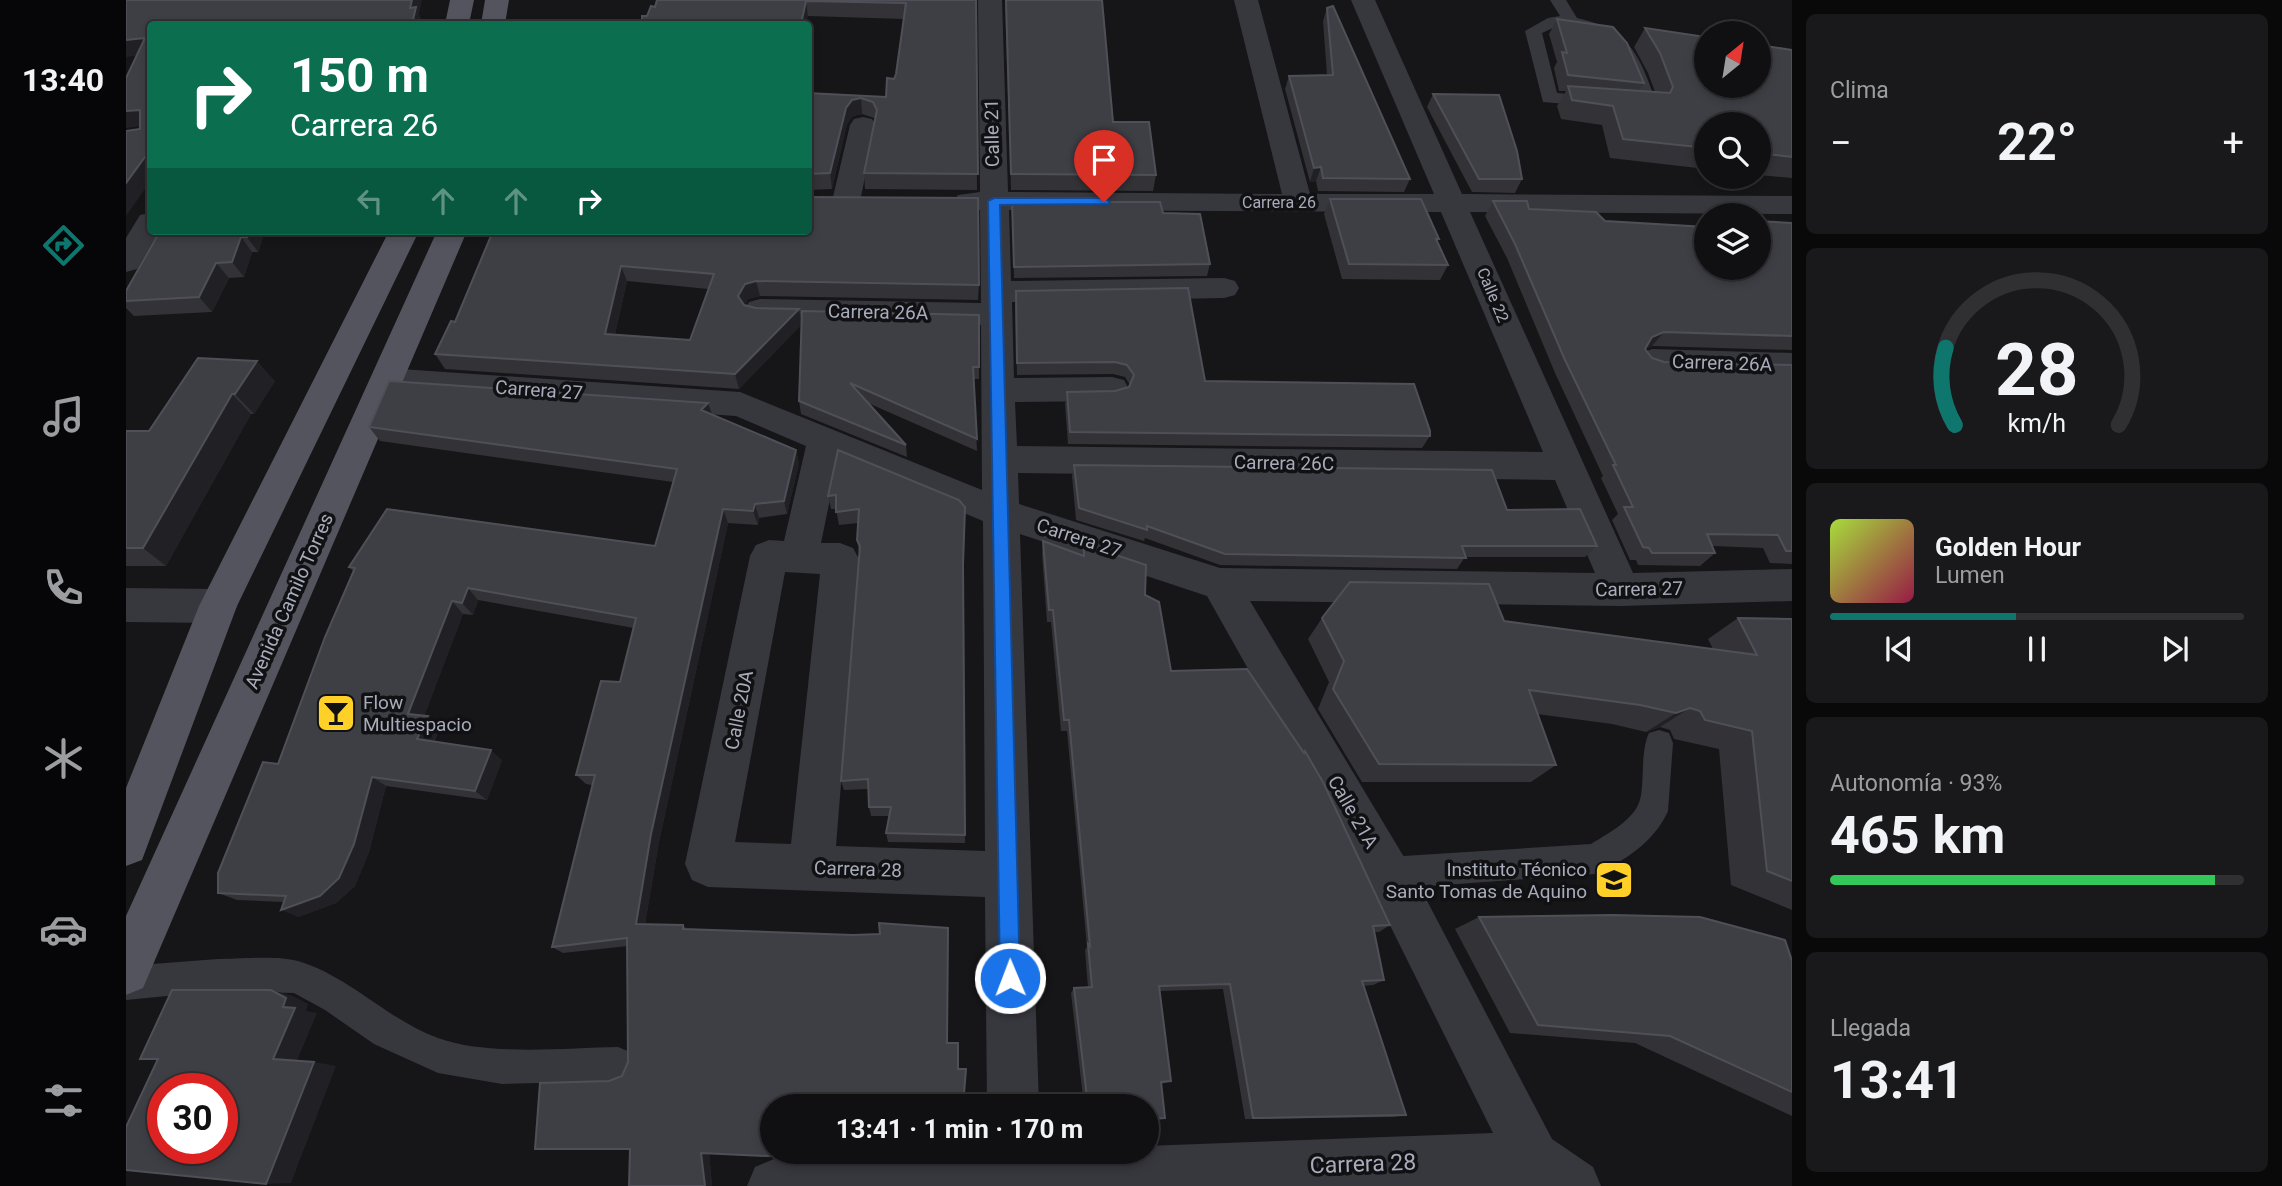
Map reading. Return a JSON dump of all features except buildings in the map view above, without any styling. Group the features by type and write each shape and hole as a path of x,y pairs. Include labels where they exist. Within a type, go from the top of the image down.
{"main road":[{"path":"458,21 462,0"},
{"path":"494,21 497,0"},
{"path":"126,844 218,606 402,235"},
{"name":"Avenida Camilo Torres","path":"126,971 450,235"}],"street":[{"name":"Calle 21","path":"990,0 1013,1094"},
{"path":"1246,0 1298,202"},
{"name":"Calle 22","path":"1363,0 1621,590"},
{"path":"847,201 863,125"},
{"name":"Carrera 26","path":"940,201 1792,205"},
{"path":"126,262 147,227"},
{"name":"Carrera 26A","path":"760,310 996,303 1224,288"},
{"name":"Carrera 26A","path":"1652,361 1792,365"},
{"name":"Carrera 27","path":"386,380 740,404 1000,513 1220,584 1621,590 1792,585"},
{"path":"998,390 1112,389"},
{"name":"Calle 20A","path":"708,864 784,556 825,439"},
{"name":"Carrera 26C","path":"1000,459 1567,466"},
{"path":"784,556 840,559 811,867"},
{"name":"Calle 21A","path":"1220,584 1388,873 1554,1172"},
{"path":"126,605 218,606"},
{"name":"Carrera 28","path":"708,864 1008,875"},
{"name":"Carrera 28","path":"774,1186 1014,1171 1554,1172"}],"lane":[{"path":"1558,0 1571,21 1606,31 1621,41 1630,56 1649,107 1549,99 1533,31 1554,21 1571,21"},
{"path":"1388,873 1595,859 1626,840 1653,811 1659,743"},
{"path":"126,983 218,975 296,977 337,998 386,1032 438,1056 502,1067 618,1064"}],"place":[{"name":"Flow Multiespacio","path":"336,713"},
{"name":"Instituto Técnico Santo Tomas de Aquino","path":"1614,880"}],"route":[{"path":"1010,978 994,201 1104,202"}]}
